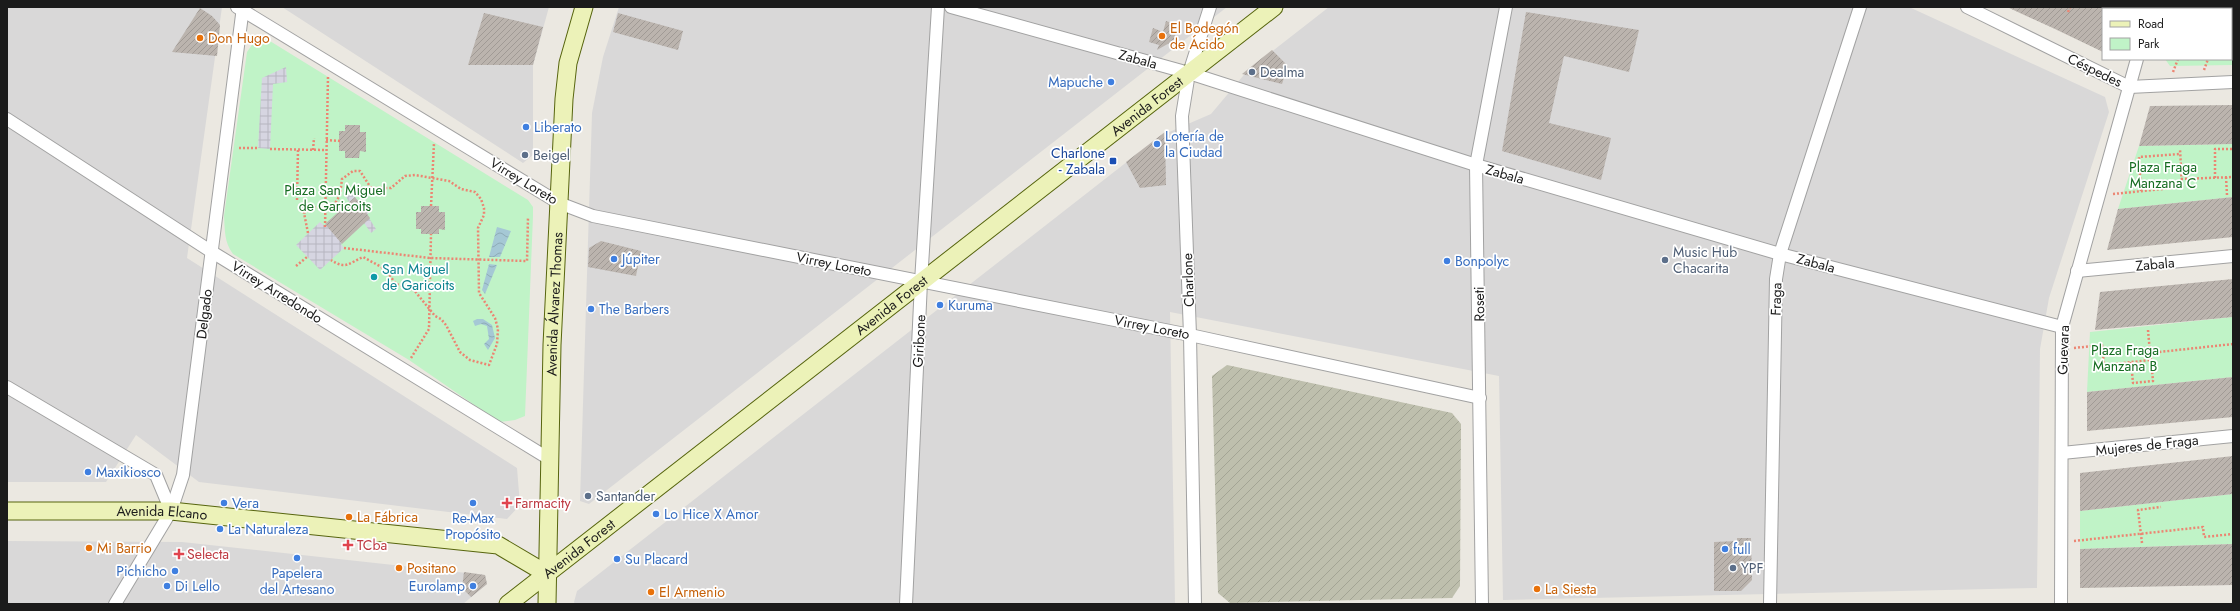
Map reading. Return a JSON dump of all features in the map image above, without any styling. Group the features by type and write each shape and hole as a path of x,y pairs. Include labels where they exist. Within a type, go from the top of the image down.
{"main road":[{"name":"Avenida Álvarez Thomas","path":"547,604 552,345 565,81 572,45 584,7"},
{"name":"Avenida Forest","path":"508,604 1274,7"},
{"name":"Avenida Elcano","path":"7,511 171,511 498,545 547,574"}],"street":[{"name":"Giribone","path":"906,604 922,282 938,7"},
{"name":"Zabala","path":"951,7 1189,73 1476,165 1780,254 2062,327"},
{"name":"Charlone","path":"1195,604 1190,335 1182,116 1189,73 1210,7"},
{"name":"Roseti","path":"1482,604 1476,165 1506,7"},
{"name":"Fraga","path":"1770,604 1776,279 1780,254 1860,7"},
{"name":"Céspedes","path":"1967,7 2129,87 2233,82"},
{"name":"Virrey Loreto","path":"241,8 559,203 592,216 1190,335 1480,398"},
{"name":"Delgado","path":"115,604 171,511 183,475 226,148 241,8"},
{"name":"Guevara","path":"2061,604 2062,327 2137,60"},
{"name":"Virrey Arredondo","path":"7,119 212,252 550,460"},
{"name":"Zabala","path":"2077,271 2233,256"},
{"path":"7,387 156,475 171,511"},
{"name":"Mujeres de Fraga","path":"2062,453 2233,436"}],"path":[{"path":"2068,12 2070,7"},
{"path":"325,227 324,208 328,62"},
{"path":"431,206 435,128"},
{"path":"313,150 314,138"},
{"path":"326,140 340,141"},
{"path":"226,148 258,148"},
{"path":"270,149 326,150"},
{"path":"297,200 298,149"},
{"path":"2099,195 2182,187 2180,149"},
{"path":"2215,178 2215,149 2233,149"},
{"path":"2141,191 2139,157 2180,154"},
{"path":"308,233 304,213 311,208 324,208 334,205 340,196 342,179 352,171 360,171 371,188 391,188 405,176 415,175 449,181 461,189 475,192 481,199 484,215 478,228 479,294 496,318 498,329 497,344 489,366 470,360 460,352 446,325 414,290 396,284 385,269 363,257 350,265 338,265 331,260"},
{"path":"2226,177 2227,195"},
{"path":"2181,179 2233,177"},
{"path":"344,248 430,258 527,261 528,217"},
{"path":"410,360 429,329 431,234"},
{"path":"296,266 307,257"},
{"path":"2131,362 2133,383 2153,381 2148,330"},
{"path":"2150,353 2233,344"},
{"path":"2062,349 2102,345 2104,365 2151,360"},
{"path":"2142,543 2138,510 2161,507"},
{"path":"2061,543 2203,527 2204,537 2233,534"}],"shaded area":[{"path":"7,7 222,7 187,258 517,468 520,505 507,519 199,482 136,435 106,482 7,482"},
{"path":"282,7 549,7 533,65 533,155 523,163"},
{"path":"619,7 1227,7 589,504 580,501 592,113 603,57"},
{"path":"1329,7 1909,7 2105,97 2109,112 2049,298 2040,349 2037,588 1503,600 1499,376 1170,312 1175,604 575,604 574,602 577,591 1160,136 1211,114 1248,70"},
{"path":"286,67 287,82 273,84 270,149 258,148 262,78"},
{"path":"351,193 359,202 369,204 370,210 367,215 376,229 371,233 364,223 341,244 344,248 320,270 296,245 320,222 325,226 350,203 346,197"},
{"path":"1227,365 1452,413 1461,424 1460,586 1452,598 1230,603 1218,593 1212,376"},
{"path":"7,541 182,542 485,575 487,584 463,604 7,604"}],"green space":[{"path":"2233,7 2233,65 2170,66 2166,60 2232,60 2232,8 2174,8"},
{"path":"2233,7 2233,55 2232,8 2184,8"},
{"name":"Plaza San Miguel de Garicoits","path":"265,38 528,200 533,207 525,416 515,420 499,422 409,360 233,254 226,240 224,216 247,52 254,42"},
{"name":"Plaza Fraga Manzana C","path":"2233,144 2233,197 2118,209 2139,146"},
{"name":"Plaza Fraga Manzana B","path":"2233,317 2233,377 2087,392 2090,332"},
{"path":"2233,494 2233,544 2080,549 2080,511"}],"water":[{"path":"497,227 511,231 500,257 489,257"},
{"path":"489,264 497,265 485,294 482,290"},
{"path":"483,319 492,325 495,338 488,350 484,344 489,339 487,326 481,324 475,326 473,321"}],"building":[{"path":"2007,7 2103,7 2102,52"},
{"name":"Don Hugo","path":"200,8 212,16 220,25 217,56 172,52"},
{"path":"1526,12 1639,30 1629,72 1564,56 1549,123 1611,138 1601,180 1502,151"},
{"path":"484,13 543,27 533,65 468,65"},
{"path":"618,13 683,31 678,50 613,32"},
{"name":"El Bodegón de Ácido","path":"1166,21 1178,25 1175,36 1180,37 1157,50 1159,45 1149,42 1153,28 1163,32"},
{"path":"1272,50 1288,66 1282,84 1242,74"},
{"path":"2233,105 2233,144 2139,146 2150,106"},
{"path":"345,125 360,125 360,132 366,132 366,152 360,151 359,158 345,158 345,151 339,151 339,131 345,131"},
{"path":"1165,132 1166,185 1140,188 1126,162"},
{"path":"355,197 370,218 342,244 325,224"},
{"path":"2233,197 2233,237 2107,250 2118,209"},
{"path":"421,206 439,206 439,212 445,212 445,230 439,229 439,234 421,234 421,229 416,229 416,212 421,212"},
{"name":"Júpiter","path":"601,241 641,251 636,276 588,267 589,248"},
{"path":"2233,279 2233,317 2095,330 2100,292"},
{"path":"2233,377 2233,417 2087,431 2087,392"},
{"path":"2233,456 2233,494 2080,511 2080,473"},
{"name":"YPF","path":"1737,538 1751,538 1752,580 1741,591 1714,591 1714,542 1737,541"},
{"path":"2233,544 2233,585 2080,588 2080,549"},
{"name":"Eurolamp","path":"464,572 485,575 487,584 471,597 462,588"}],"place":[{"name":"El Bodegón de Ácido","path":"1162,36"},
{"name":"Don Hugo","path":"200,38"},
{"name":"Dealma","path":"1252,72"},
{"name":"Mapuche","path":"1111,82"},
{"name":"Liberato","path":"526,127"},
{"name":"Lotería de la Ciudad","path":"1157,144"},
{"name":"Beigel","path":"525,155"},
{"name":"Charlone - Zabala","path":"1113,161"},
{"name":"Júpiter","path":"614,259"},
{"name":"Music Hub Chacarita","path":"1665,260"},
{"name":"Bonpolyc","path":"1447,261"},
{"name":"San Miguel de Garicoits","path":"374,277"},
{"name":"Kuruma","path":"940,305"},
{"name":"The Barbers","path":"591,309"},
{"name":"Maxikiosco","path":"88,472"},
{"name":"Santander","path":"588,496"},
{"name":"Vera","path":"224,503"},
{"name":"Re-Max Propósito","path":"473,503"},
{"name":"Farmacity","path":"507,503"},
{"name":"Lo Hice X Amor","path":"656,514"},
{"name":"La Fábrica","path":"349,517"},
{"name":"La Naturaleza","path":"220,529"},
{"name":"TCba","path":"348,545"},
{"name":"Mi Barrio","path":"89,548"},
{"name":"full","path":"1725,549"},
{"name":"Selecta","path":"179,554"},
{"name":"Papelera del Artesano","path":"297,558"},
{"name":"Su Placard","path":"617,559"},
{"name":"Positano","path":"399,568"},
{"name":"YPF","path":"1733,568"},
{"name":"Pichicho","path":"175,571"},
{"name":"Di Lello","path":"167,586"},
{"name":"Eurolamp","path":"473,586"},
{"name":"La Siesta","path":"1537,589"},
{"name":"El Armenio","path":"651,592"}]}
